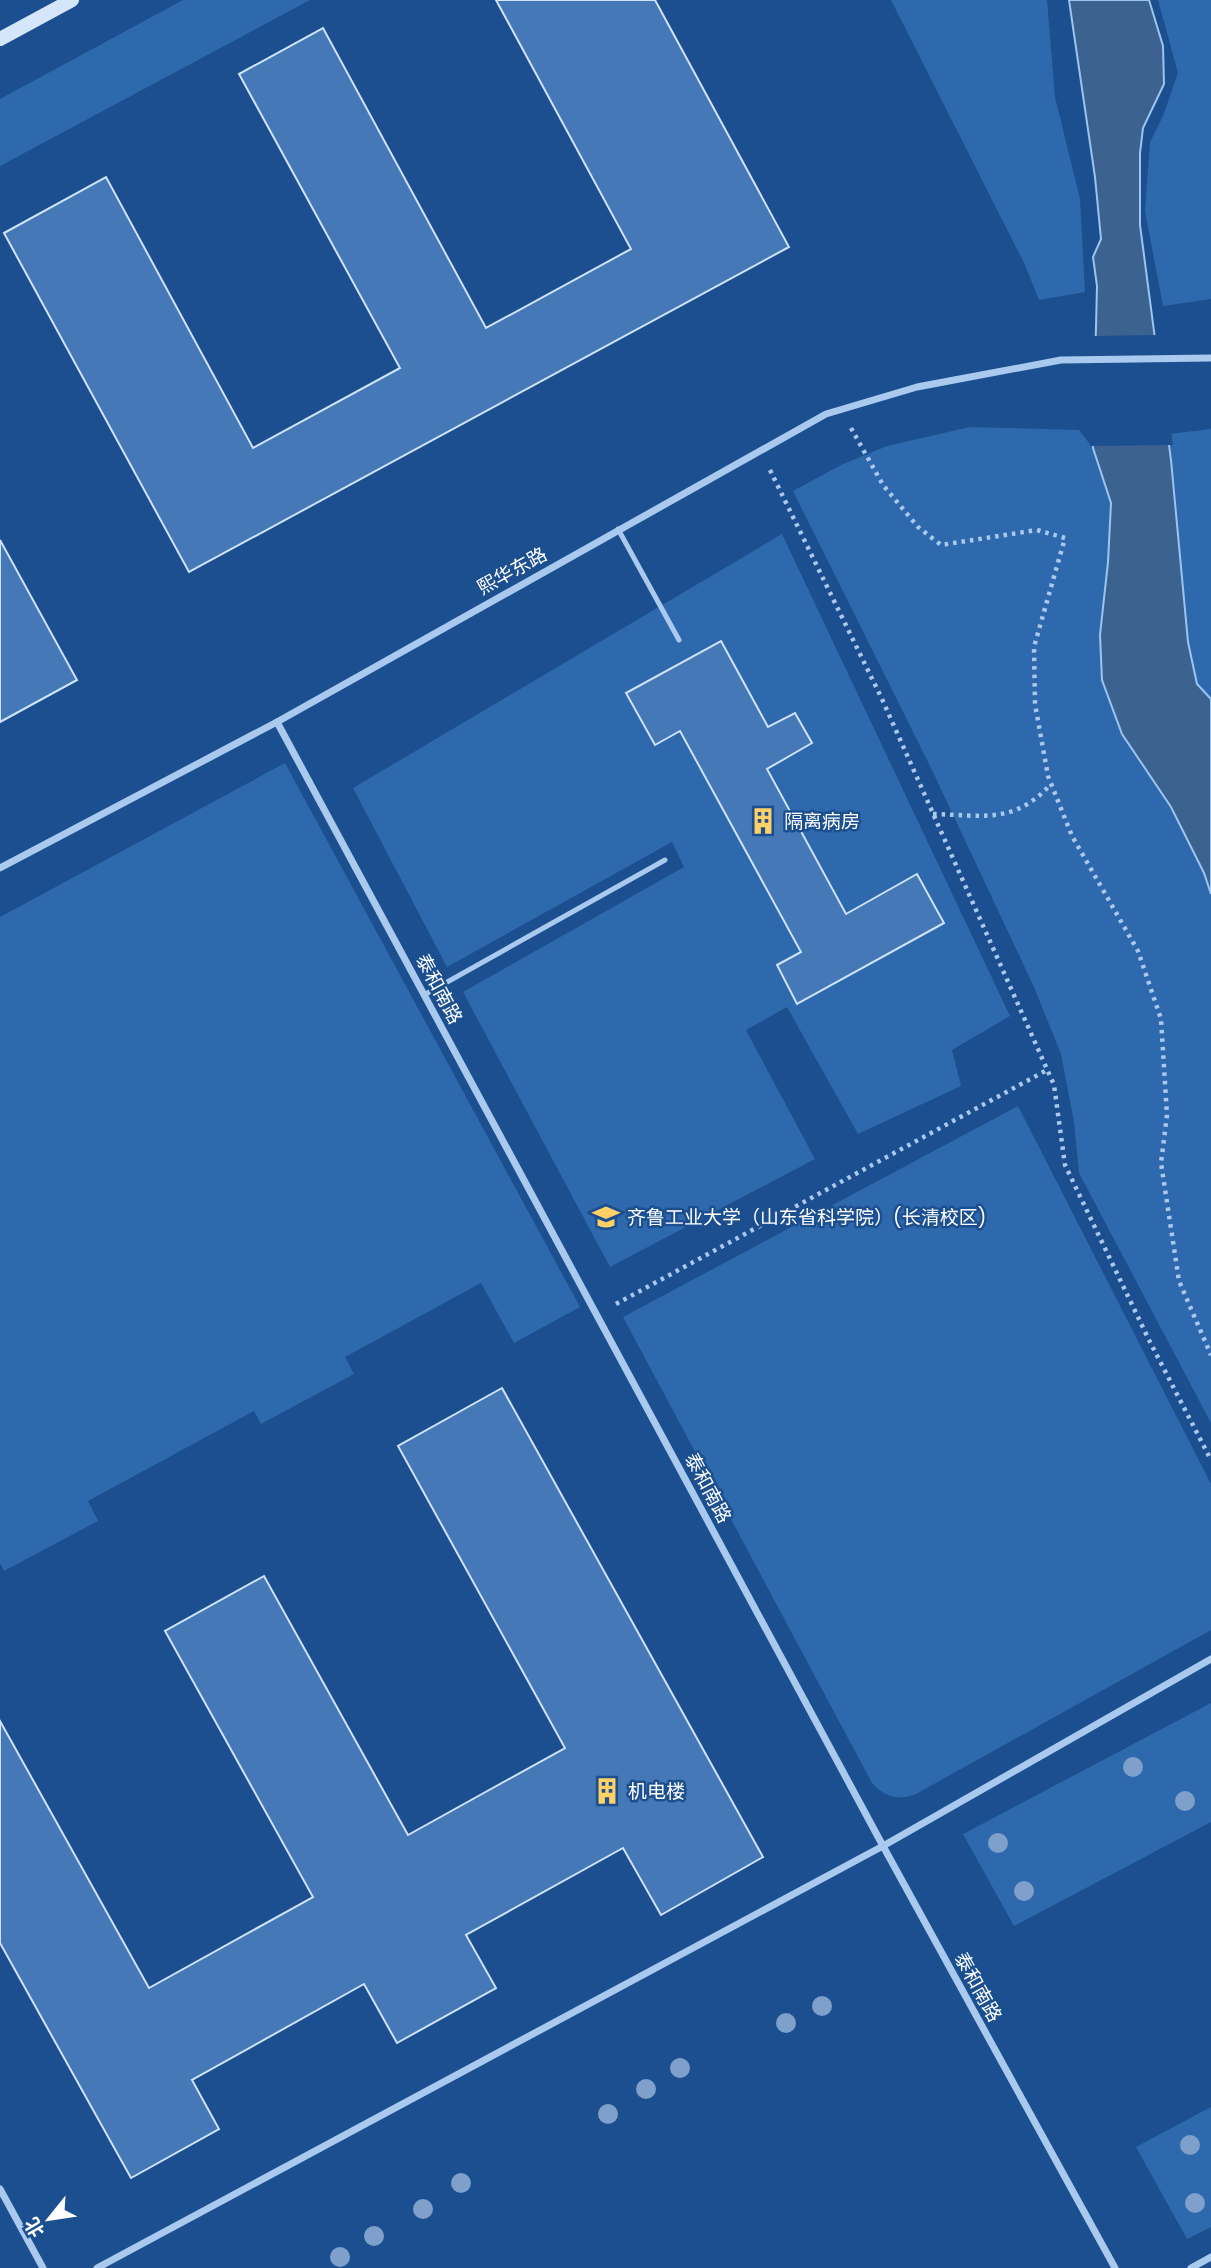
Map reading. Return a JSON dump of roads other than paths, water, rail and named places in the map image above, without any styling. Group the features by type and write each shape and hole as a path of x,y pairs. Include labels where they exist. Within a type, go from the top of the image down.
{"main road":[{"path":"0,39 72,0"}],"street":[{"name":"熙华东路","path":"0,868 277,722 826,414 918,387 1061,360 1211,358"},
{"name":"泰和南路","path":"277,722 883,1846 1115,2268"},
{"path":"97,2268 883,1846 1211,1659"},
{"path":"0,2189 43,2268"},
{"path":"1191,2268 1211,2257"}],"lane":[{"path":"618,529 679,640"},
{"path":"424,995 665,860"}],"place":[{"name":"隔离病房","path":"763,821"},
{"name":"齐鲁工业大学（山东省科学院）(长清校区)","path":"606,1217"},
{"name":"机电楼","path":"607,1791"}]}
